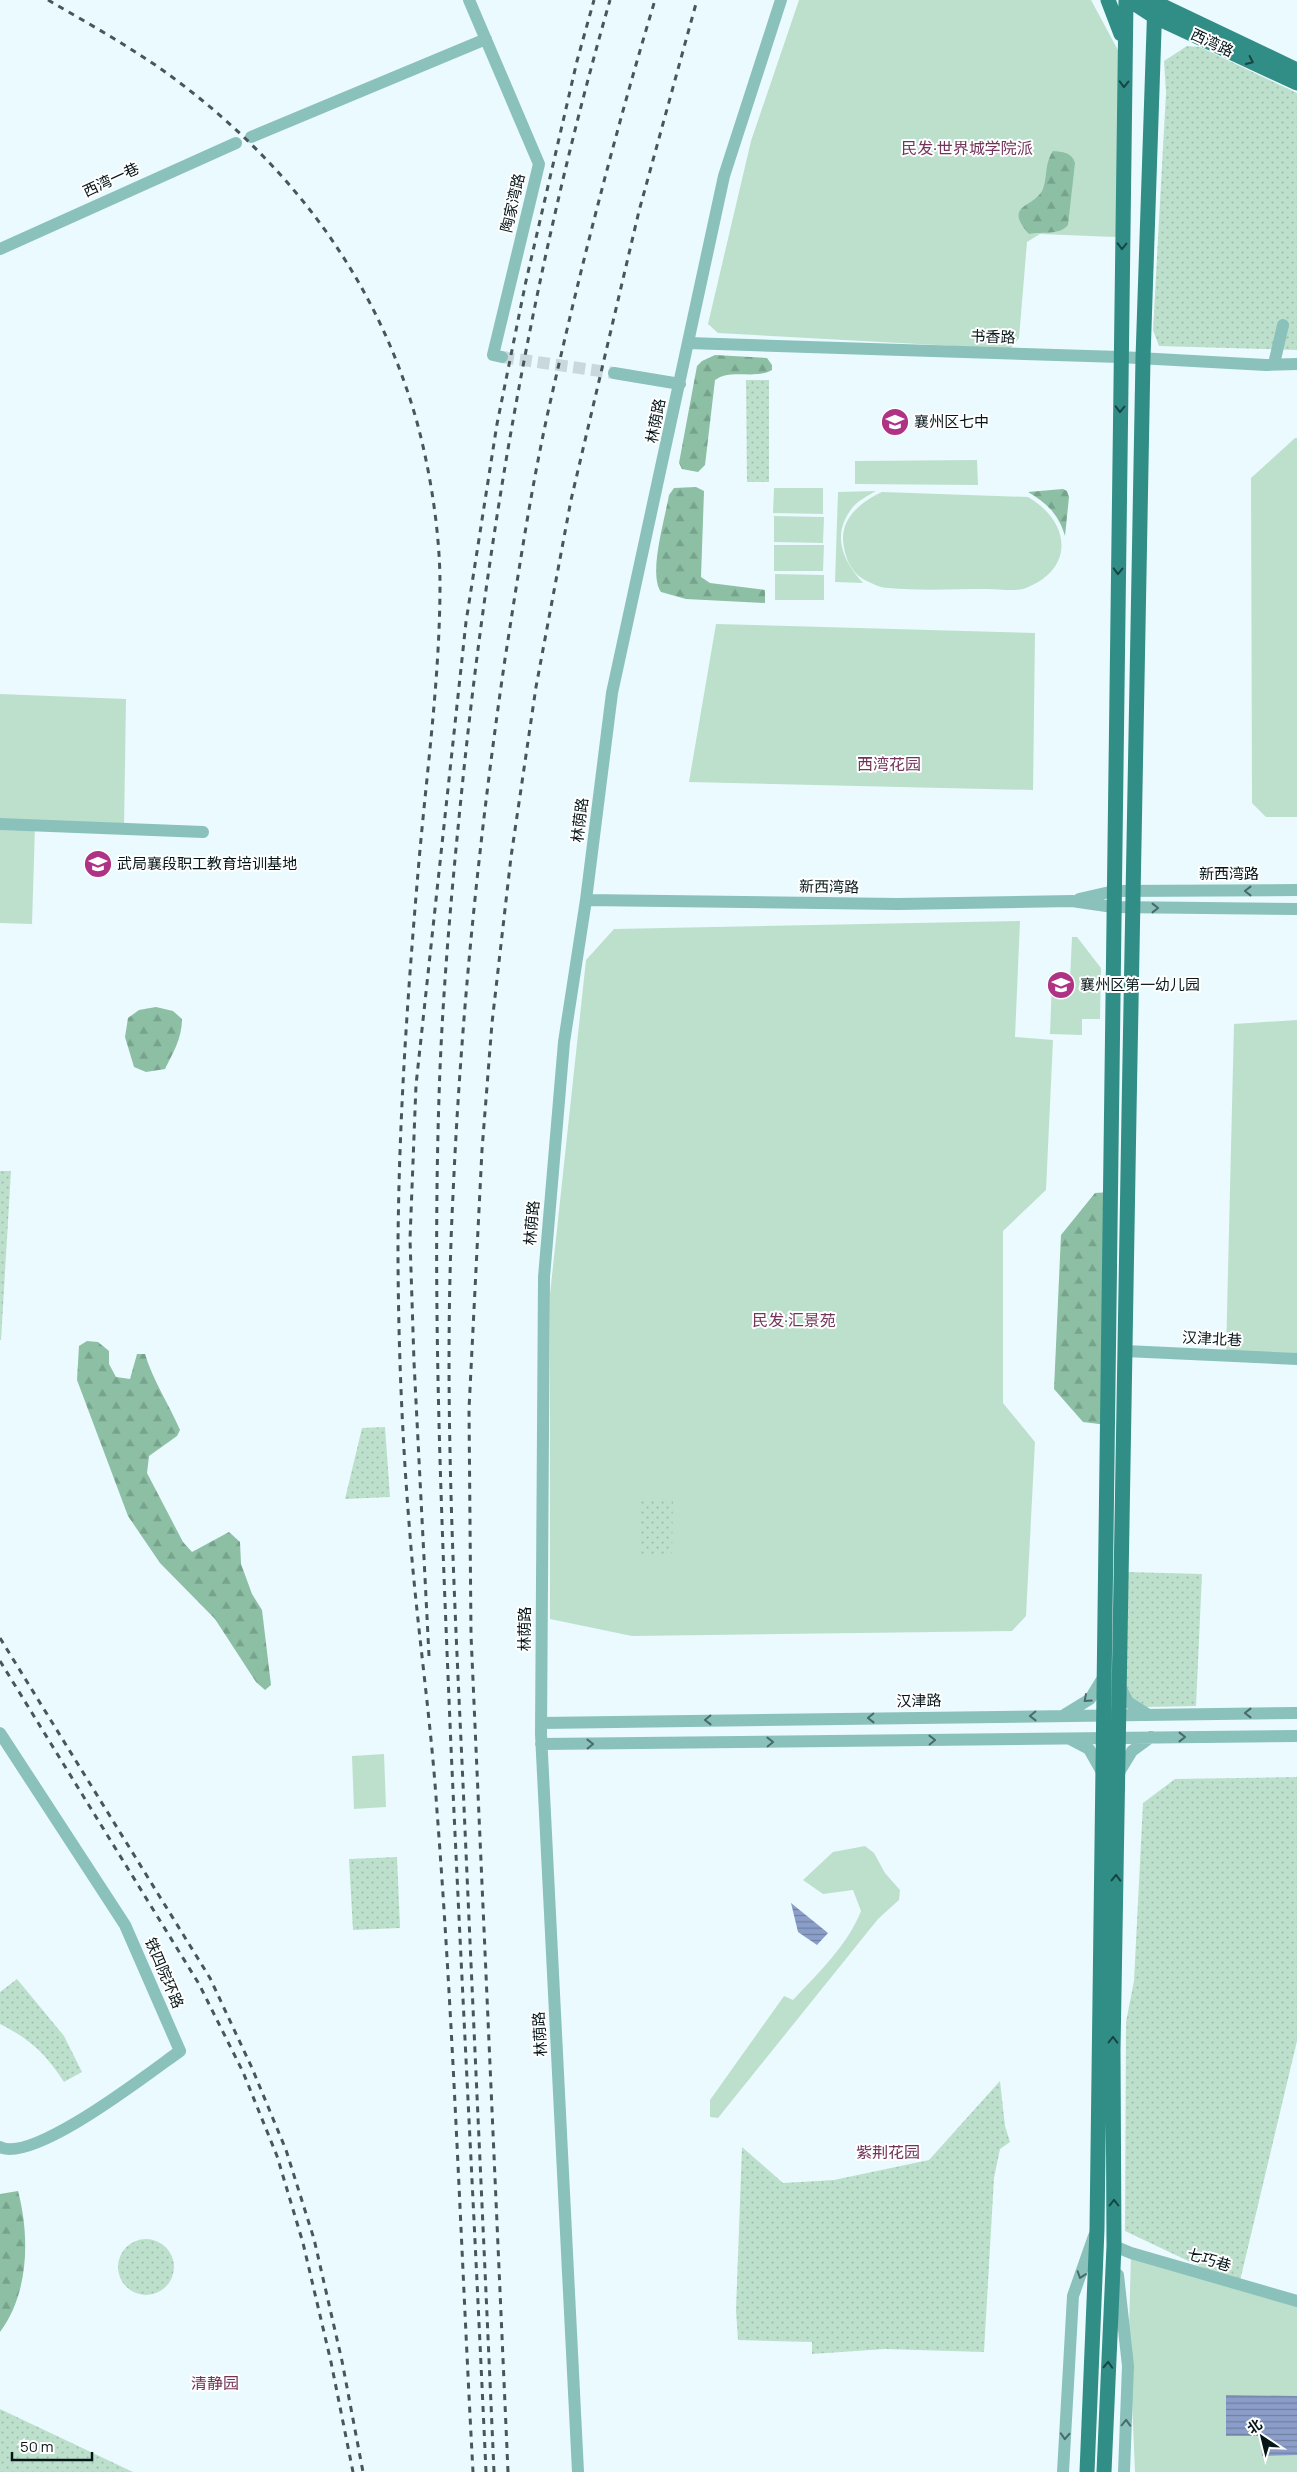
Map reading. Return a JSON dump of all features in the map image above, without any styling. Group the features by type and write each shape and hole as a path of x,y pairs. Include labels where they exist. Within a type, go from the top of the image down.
{"main road":[{"path":"1108,0 1125,49"},
{"path":"1087,2472 1087,2414 1097,2229 1120,358 1127,0"},
{"name":"西湾路","path":"1127,0 1154,5 1191,27 1297,83"},
{"path":"1153,68 1163,41 1169,35 1191,27 1173,0"},
{"path":"1104,2472 1105,2414 1114,2246 1113,2050 1132,907 1143,358 1154,5"},
{"name":"西湾路","path":"1191,27 1297,70"}],"street":[{"name":"陶家湾路","path":"470,0 539,164 493,355 502,357"},
{"name":"林荫路","path":"578,2472 541,1744 544,1277 564,1042 586,900 612,693 724,176 781,0"},
{"path":"250,137 486,39"},
{"name":"西湾一巷","path":"0,249 236,143"},
{"path":"1274,364 1283,325"},
{"name":"书香路","path":"688,343 1297,364"},
{"path":"614,373 680,384"},
{"path":"0,824 203,832"},
{"name":"新西湾路","path":"1072,901 1114,891 1297,890"},
{"name":"新西湾路","path":"586,900 898,904 1072,901 1113,907 1297,909"},
{"name":"汉津北巷","path":"1125,1351 1297,1359"},
{"path":"1064,1715 1090,1699 1104,1676"},
{"path":"1119,1685 1128,1702 1147,1714"},
{"name":"汉津路","path":"541,1723 1297,1713"},
{"name":"铁四院环路","path":"0,1733 125,1925 180,2051 96,2111 32,2146 8,2151 0,2146"},
{"path":"541,1744 1297,1736"},
{"path":"1118,1774 1132,1751 1151,1737"},
{"path":"1068,1738 1089,1749 1102,1772"},
{"path":"1063,2472 1073,2296 1097,2229"},
{"path":"1114,2246 1128,2366 1124,2472"},
{"name":"七巧巷","path":"1114,2246 1131,2253 1297,2301"}],"green space":[{"path":"799,0 1091,0 1119,52 1118,233 1115,237 1040,234 1027,242 1019,338 1010,349 718,333 708,324 751,141"},
{"path":"1187,46 1200,47 1297,93 1297,350 1159,346 1153,330 1166,93 1164,61"},
{"path":"1053,151 1069,155 1074,159 1075,163 1068,225 1060,231 1029,234 1022,224 1019,212 1034,200 1043,189 1048,161"},
{"path":"715,355 767,358 772,365 772,370 758,374 728,375 715,380 705,465 698,472 682,469 679,463 697,366 702,361"},
{"path":"746,380 769,380 769,482 747,482"},
{"path":"1297,438 1297,817 1266,817 1252,803 1251,478"},
{"path":"977,460 978,485 855,484 855,461"},
{"path":"696,487 704,491 701,577 710,583 765,590 765,603 686,599 661,592 657,584 657,560 669,495 674,488"},
{"path":"774,488 823,488 823,514 773,513"},
{"path":"1063,489 1067,491 1069,497 1065,536 1056,516 1051,510 1028,492"},
{"path":"876,491 853,507 842,527 841,537 845,556 849,565 863,583 835,582 838,492"},
{"path":"882,492 1028,497 1042,507 1053,519 1062,545 1060,557 1053,569 1042,580 1022,589 913,589 885,588 875,585 858,576 851,567 846,557 843,540 846,524 855,510"},
{"path":"774,516 824,517 823,543 774,542"},
{"path":"774,545 824,545 823,571 774,571"},
{"path":"775,574 824,575 824,600 775,600"},
{"path":"716,624 1035,633 1033,790 689,782"},
{"path":"0,694 126,699 124,829 35,826 32,924 0,923"},
{"path":"1020,921 1015,1037 1053,1040 1046,1190 1003,1231 1003,1403 1035,1442 1026,1616 1012,1631 632,1636 550,1619 550,1294 586,960 614,929"},
{"path":"1072,937 1077,937 1101,968 1100,1019 1082,1019 1082,1035 1050,1034 1052,980 1070,981"},
{"path":"156,1007 173,1011 182,1019 182,1026 165,1069 146,1072 134,1067 125,1037 128,1018 139,1010"},
{"path":"1297,1020 1297,1356 1226,1354 1234,1024"},
{"path":"0,1171 11,1171 1,1340 0,1340"},
{"path":"1110,1192 1107,1425 1083,1422 1054,1389 1061,1235 1095,1193"},
{"path":"87,1341 98,1342 109,1351 109,1364 116,1377 130,1379 137,1354 145,1354 152,1374 180,1430 177,1436 149,1456 147,1473 183,1542 192,1552 229,1532 240,1542 241,1564 252,1594 262,1610 271,1685 265,1690 256,1682 215,1619 160,1563 128,1516 77,1380 79,1346"},
{"path":"385,1427 390,1497 345,1499 362,1428"},
{"path":"641,1500 673,1500 672,1555 640,1554"},
{"path":"1127,1572 1202,1574 1196,1706 1144,1707 1131,1700 1123,1685"},
{"path":"384,1754 386,1807 354,1809 352,1756"},
{"path":"1297,1777 1297,2041 1239,2285 1125,2231 1126,2022 1134,1981 1143,1803 1175,1779"},
{"path":"865,1846 874,1853 885,1873 900,1890 899,1900 878,1919 718,2118 710,2117 710,2100 784,1996 793,2000 822,1969 848,1936 861,1911 853,1890 823,1894 803,1880 833,1852"},
{"path":"397,1857 400,1928 353,1930 349,1859"},
{"path":"17,1979 64,2036 82,2072 64,2082 44,2055 20,2035 0,2024 0,1992"},
{"path":"1000,2081 1005,2126 1010,2142 1000,2149 994,2178 984,2352 885,2349 812,2354 812,2342 738,2340 736,2310 742,2147 783,2183 834,2180 929,2160"},
{"path":"18,2191 22,2209 25,2246 22,2282 10,2317 0,2332 0,2194"},
{"path":"146,2239 157,2241 166,2247 172,2256 174,2267 172,2278 166,2287 157,2293 146,2295 135,2293 126,2287 120,2278 118,2267 120,2256 126,2247 135,2241"},
{"path":"1131,2253 1297,2301 1297,2472 1135,2472 1129,2329"},
{"path":"0,2409 133,2472 0,2472"}],"water":[{"path":"791,1903 828,1933 817,1945 798,1932"},
{"path":"1226,2395 1297,2396 1297,2455 1262,2456 1261,2436 1226,2436"}],"tunnel":[{"path":"502,357 614,373"}],"railway":[{"path":"48,0 105,33 161,69 204,102 244,137 314,215 344,258 370,303 392,351 411,402 428,468 438,539 440,584 438,653 415,909 405,1052 400,1148 399,1317 407,1499 428,1708 443,1894 473,2472"},
{"path":"429,1656 414,1362 410,1239 416,1085 466,622 497,424 526,281 577,61 594,0"},
{"path":"486,2472 441,1504 437,1341 437,1178 440,1060 447,948 461,798 485,596 500,496 537,296 583,98 610,0"},
{"path":"494,2472 451,1490 449,1416 450,1269 456,1128 466,993 479,859 505,659 525,535 548,412 572,309 611,154 655,0"},
{"path":"508,2472 471,1635 469,1409 482,1150 492,1023 511,857 536,687 571,500 639,211 697,0"},
{"path":"0,1638 210,1978 252,2068 286,2150 314,2239 342,2361 363,2472"},
{"path":"0,1661 199,1984 243,2072 277,2156 303,2243 331,2362 353,2472"}],"place":[{"name":"襄州区七中","path":"895,422"},
{"name":"武局襄段职工教育培训基地","path":"98,864"},
{"name":"襄州区第一幼儿园","path":"1061,985"}],"district":[{"name":"民发·世界城学院派","path":"967,148"},
{"name":"西湾花园","path":"889,764"},
{"name":"民发·汇景苑","path":"794,1320"},
{"name":"紫荆花园","path":"888,2152"},
{"name":"清静园","path":"215,2383"}]}
